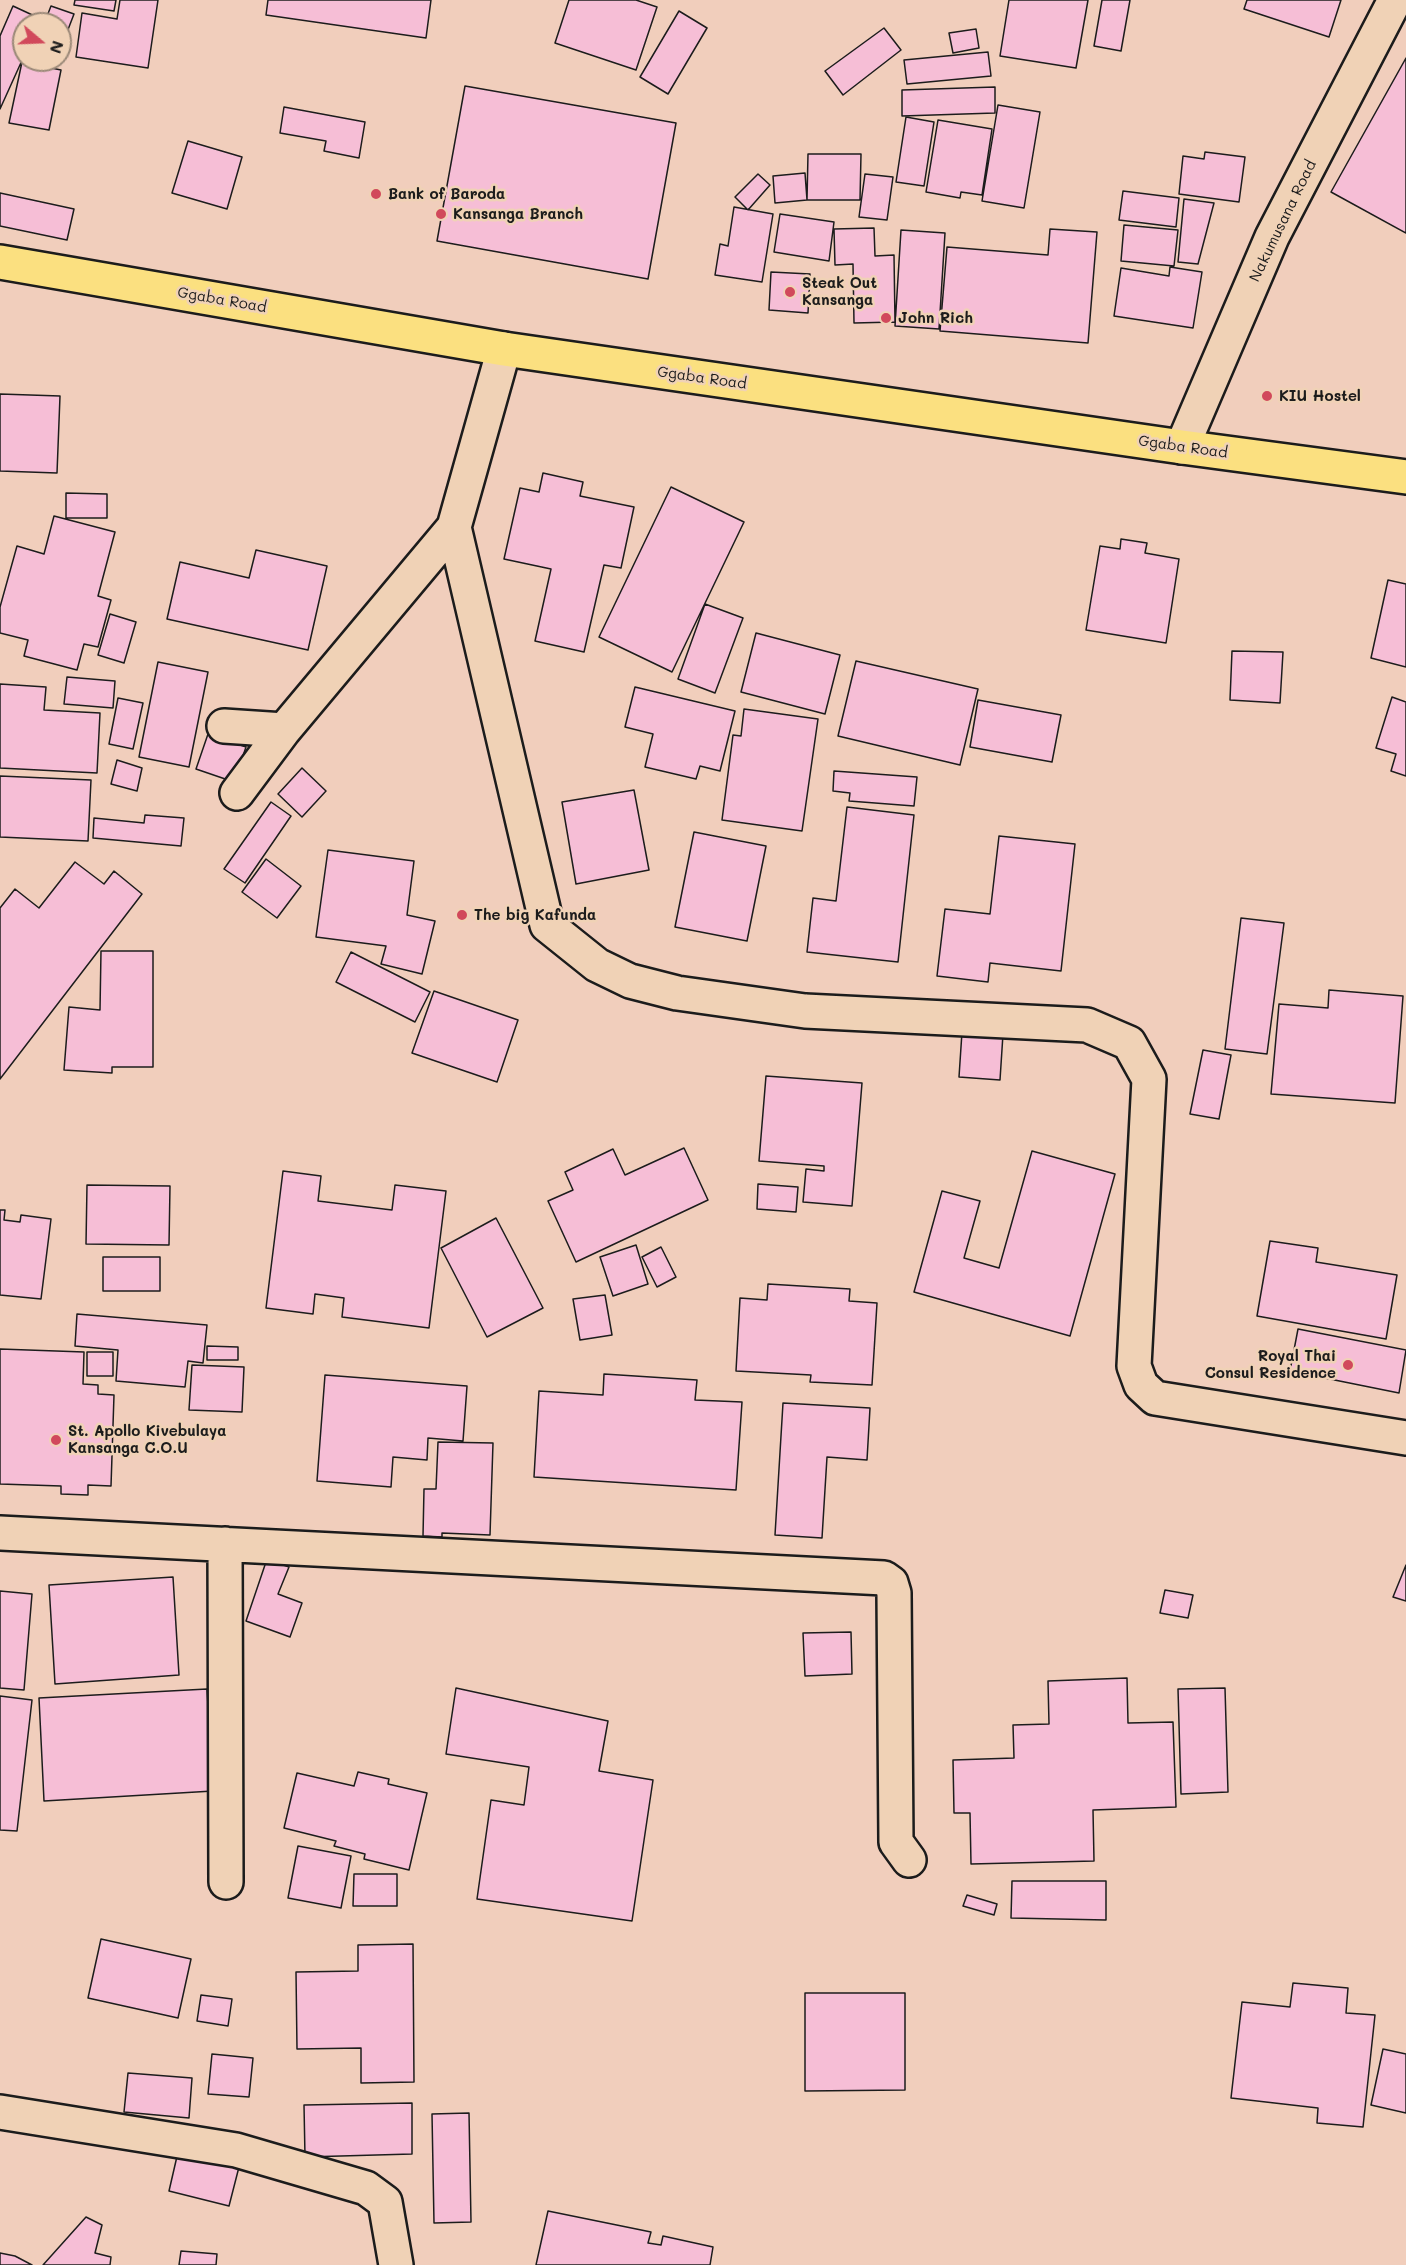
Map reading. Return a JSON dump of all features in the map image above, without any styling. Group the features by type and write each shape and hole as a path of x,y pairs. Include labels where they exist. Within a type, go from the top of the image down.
{"main road":[{"name":"Ggaba Road","path":"0,262 504,349 1406,477"}],"street":[{"name":"Nakumusana Road","path":"1182,447 1272,237 1395,0"},
{"path":"237,793 284,730 454,527 504,349"},
{"path":"454,527 547,925 597,965 630,981 677,993 805,1011 1087,1025 1129,1043 1149,1079 1134,1366 1141,1385 1155,1398 1406,1438"},
{"path":"224,726 284,730"},
{"path":"0,1533 884,1578 891,1583 894,1593 896,1842 909,1860"},
{"path":"225,1544 226,1881"},
{"path":"0,2112 236,2150 366,2188 385,2202 396,2265"}],"building":[{"path":"75,0 116,0 114,11 74,5"},
{"path":"120,0 158,0 148,68 76,57 82,13 117,19"},
{"path":"268,0 431,0 426,38 266,15"},
{"path":"569,0 636,0 657,7 636,70 555,43"},
{"path":"1009,0 1088,0 1076,68 1000,56"},
{"path":"1102,0 1130,0 1121,51 1094,46"},
{"path":"1247,0 1341,0 1329,37 1244,9"},
{"path":"13,6 26,12 12,12 12,72 17,72 0,109 0,36"},
{"path":"51,6 68,12 49,12"},
{"path":"679,11 707,28 668,94 640,77"},
{"path":"884,28 901,50 843,95 825,71"},
{"path":"976,29 979,48 953,53 949,33"},
{"path":"988,52 991,76 907,84 904,60"},
{"path":"1406,58 1406,233 1331,192"},
{"path":"20,72 61,72 49,130 9,123"},
{"path":"465,86 676,123 648,279 437,241"},
{"path":"995,87 995,113 902,116 902,90"},
{"path":"998,105 1040,112 1024,208 982,201"},
{"path":"284,107 365,122 359,158 324,151 326,141 280,133"},
{"path":"906,117 934,122 924,186 896,182"},
{"path":"938,120 992,129 982,195 961,192 960,198 926,192"},
{"path":"188,141 242,157 227,209 172,193"},
{"path":"1205,152 1245,157 1239,202 1179,194 1183,156 1204,159"},
{"path":"808,154 861,154 860,200 807,200"},
{"path":"805,173 807,200 775,203 773,176"},
{"path":"758,174 770,185 748,210 735,197"},
{"path":"865,174 893,177 887,220 859,217"},
{"path":"1123,191 1179,198 1176,227 1119,220"},
{"path":"0,193 74,209 67,240 0,226"},
{"path":"1184,199 1214,203 1198,264 1178,262"},
{"path":"734,207 773,214 762,282 715,275 720,244 728,246"},
{"path":"780,214 834,222 829,261 774,252"},
{"path":"1124,225 1178,230 1174,266 1121,261"},
{"path":"874,228 875,256 894,255 895,322 854,323 853,264 835,265 834,229"},
{"path":"1050,229 1097,232 1088,343 940,331 947,247 1048,255"},
{"path":"901,230 945,233 939,329 895,326"},
{"path":"1170,267 1202,272 1193,328 1114,316 1121,268 1169,276"},
{"name":"Steak Out Kansanga","path":"771,272 810,274 808,313 769,310"},
{"path":"0,394 60,396 57,473 0,471"},
{"path":"543,473 583,482 580,496 634,507 621,568 604,565 584,652 535,641 551,569 504,559 520,488 539,492"},
{"path":"671,487 744,522 672,672 599,637"},
{"path":"66,493 107,494 107,518 66,518"},
{"path":"54,516 115,532 98,596 111,600 98,647 84,644 77,670 24,656 28,640 0,633 0,607 17,546 44,554"},
{"path":"1121,539 1147,543 1145,553 1179,559 1166,643 1086,630 1100,546 1120,549"},
{"path":"256,550 327,566 308,650 167,619 180,562 249,578"},
{"path":"1388,580 1406,584 1406,667 1371,658"},
{"path":"705,604 743,618 715,693 678,679"},
{"path":"110,614 136,622 124,663 98,655"},
{"path":"756,633 840,655 825,714 741,692"},
{"path":"1232,651 1283,652 1280,703 1230,700"},
{"path":"856,661 978,689 960,765 838,736"},
{"path":"158,662 208,672 189,767 139,757"},
{"path":"67,677 115,681 113,708 64,704"},
{"path":"0,684 46,687 44,710 100,713 97,773 0,768"},
{"path":"635,687 735,711 720,771 700,766 696,779 645,767 653,734 625,727"},
{"path":"1392,697 1406,702 1406,776 1391,771 1396,754 1376,748"},
{"path":"118,698 143,703 133,749 109,744"},
{"path":"978,700 1061,715 1052,762 970,747"},
{"path":"744,709 818,719 802,831 722,820 733,735 741,736"},
{"path":"208,734 246,747 234,782 196,769"},
{"path":"117,760 142,768 137,791 111,784"},
{"path":"302,768 326,791 302,817 278,794"},
{"path":"834,771 917,777 914,806 849,801 850,793 833,791"},
{"path":"0,776 91,780 88,841 0,837"},
{"path":"634,790 649,870 576,884 562,802"},
{"path":"271,802 291,816 245,883 224,869"},
{"path":"847,807 914,815 898,962 807,952 813,898 836,901"},
{"path":"145,815 184,818 181,846 93,838 94,818 144,823"},
{"path":"694,832 766,846 747,941 675,927"},
{"path":"999,836 1075,844 1061,971 990,963 988,982 937,976 945,909 990,914"},
{"path":"328,850 414,861 407,915 435,921 422,974 381,964 386,946 316,937"},
{"path":"266,859 301,886 277,918 242,892"},
{"path":"75,862 104,884 114,871 142,894 0,1079 0,908 15,889 39,908"},
{"path":"1241,918 1284,923 1267,1054 1225,1049"},
{"path":"101,951 153,951 153,1067 112,1067 112,1073 64,1070 69,1007 100,1010"},
{"path":"351,952 430,992 415,1022 336,982"},
{"path":"1329,990 1403,996 1395,1103 1271,1094 1279,1004 1328,1008"},
{"path":"434,991 518,1020 497,1082 412,1053"},
{"path":"962,1032 1003,1034 1000,1080 959,1077"},
{"path":"1203,1050 1231,1055 1219,1119 1190,1114"},
{"path":"766,1076 862,1083 852,1206 803,1202 806,1169 824,1171 824,1166 759,1161"},
{"path":"684,1148 708,1200 576,1262 548,1201 573,1190 565,1172 613,1149 625,1175"},
{"path":"1032,1151 1115,1174 1070,1336 914,1292 942,1191 980,1201 964,1258 999,1268"},
{"path":"283,1171 321,1176 318,1201 392,1210 395,1185 446,1191 429,1328 342,1317 344,1298 315,1294 313,1314 266,1308"},
{"path":"758,1184 798,1187 796,1212 757,1209"},
{"path":"87,1185 170,1186 169,1245 86,1244"},
{"path":"0,1210 5,1210 4,1220 20,1222 21,1215 51,1219 41,1299 0,1295"},
{"path":"496,1218 543,1308 487,1337 441,1248"},
{"path":"1270,1241 1318,1248 1316,1262 1397,1275 1386,1339 1257,1316"},
{"path":"636,1245 648,1284 613,1296 600,1257"},
{"path":"661,1247 676,1277 657,1287 642,1257"},
{"path":"103,1257 160,1257 160,1291 103,1291"},
{"path":"768,1284 850,1289 849,1301 877,1303 872,1385 810,1382 811,1375 736,1371 740,1298 767,1300"},
{"path":"605,1295 612,1335 580,1340 573,1299"},
{"path":"77,1314 207,1325 203,1363 188,1361 185,1387 116,1381 118,1350 75,1346"},
{"name":"Royal Thai Consul Residence","path":"1298,1329 1406,1350 1399,1393 1290,1371"},
{"path":"207,1346 238,1347 238,1360 207,1360"},
{"name":"St. Apollo Kivebulaya Kansanga C.O.U","path":"0,1349 84,1352 83,1384 98,1385 98,1394 114,1395 111,1486 88,1485 88,1495 61,1494 61,1486 0,1484"},
{"path":"87,1352 113,1352 113,1376 87,1376"},
{"path":"192,1365 244,1367 242,1412 189,1410"},
{"path":"604,1374 697,1380 695,1400 742,1402 736,1490 534,1477 539,1391 603,1395"},
{"path":"325,1375 467,1386 463,1441 428,1438 427,1460 393,1457 391,1487 317,1481"},
{"path":"783,1403 870,1408 867,1460 827,1457 822,1538 775,1535"},
{"path":"438,1442 493,1443 490,1535 442,1533 442,1537 423,1536 424,1489 436,1489"},
{"path":"267,1559 289,1567 278,1594 302,1603 290,1637 246,1621"},
{"path":"1406,1565 1406,1601 1393,1597"},
{"path":"173,1577 179,1675 55,1684 49,1585"},
{"path":"1165,1590 1193,1595 1188,1618 1160,1613"},
{"path":"0,1591 32,1594 24,1690 0,1688"},
{"path":"851,1632 852,1674 805,1676 803,1633"},
{"path":"1127,1678 1128,1723 1173,1722 1176,1807 1093,1810 1094,1861 971,1864 970,1813 954,1813 953,1760 1014,1758 1013,1725 1049,1724 1048,1681"},
{"path":"456,1688 608,1721 599,1771 653,1780 632,1921 477,1899 491,1800 524,1805 529,1767 446,1754"},
{"path":"1225,1688 1228,1792 1181,1794 1178,1689"},
{"path":"207,1689 213,1791 44,1801 39,1698"},
{"path":"0,1696 32,1700 17,1831 0,1830"},
{"path":"358,1772 389,1779 388,1784 427,1793 409,1870 364,1859 365,1854 334,1846 336,1841 284,1828 297,1773 354,1786"},
{"path":"298,1846 351,1856 341,1908 288,1898"},
{"path":"354,1874 397,1874 397,1906 353,1906"},
{"path":"1012,1881 1106,1881 1106,1920 1011,1918"},
{"path":"967,1895 997,1904 994,1915 963,1906"},
{"path":"101,1939 191,1959 178,2018 88,1998"},
{"path":"413,1944 414,2082 361,2083 361,2048 297,2049 296,1972 358,1971 358,1945"},
{"path":"1293,1983 1348,1988 1346,2013 1375,2015 1363,2127 1317,2123 1318,2108 1231,2098 1242,2002 1290,2007"},
{"path":"805,1993 905,1993 905,2090 805,2091"},
{"path":"201,1995 232,1999 228,2026 197,2021"},
{"path":"1383,2049 1406,2054 1406,2113 1371,2105"},
{"path":"212,2054 253,2058 249,2097 208,2094"},
{"path":"128,2073 192,2078 189,2118 124,2112"},
{"path":"412,2103 412,2154 305,2157 304,2105"},
{"path":"469,2113 471,2222 434,2223 432,2114"},
{"path":"178,2152 239,2167 229,2206 169,2191"},
{"path":"548,2211 651,2232 648,2243 661,2245 663,2236 713,2247 710,2265 536,2265"},
{"path":"86,2217 102,2225 95,2253 111,2257 110,2265 43,2265"},
{"path":"181,2251 217,2254 216,2265 179,2265"},
{"path":"0,2253 15,2256 32,2265 0,2265"}],"place":[{"name":"Bank of Baroda","path":"376,194"},
{"name":"Kansanga Branch","path":"441,214"},
{"name":"Steak Out Kansanga","path":"790,292"},
{"name":"John Rich","path":"886,318"},
{"name":"KIU Hostel","path":"1267,396"},
{"name":"The big Kafunda","path":"462,915"},
{"name":"Royal Thai Consul Residence","path":"1348,1365"},
{"name":"St. Apollo Kivebulaya Kansanga C.O.U","path":"56,1440"}]}
